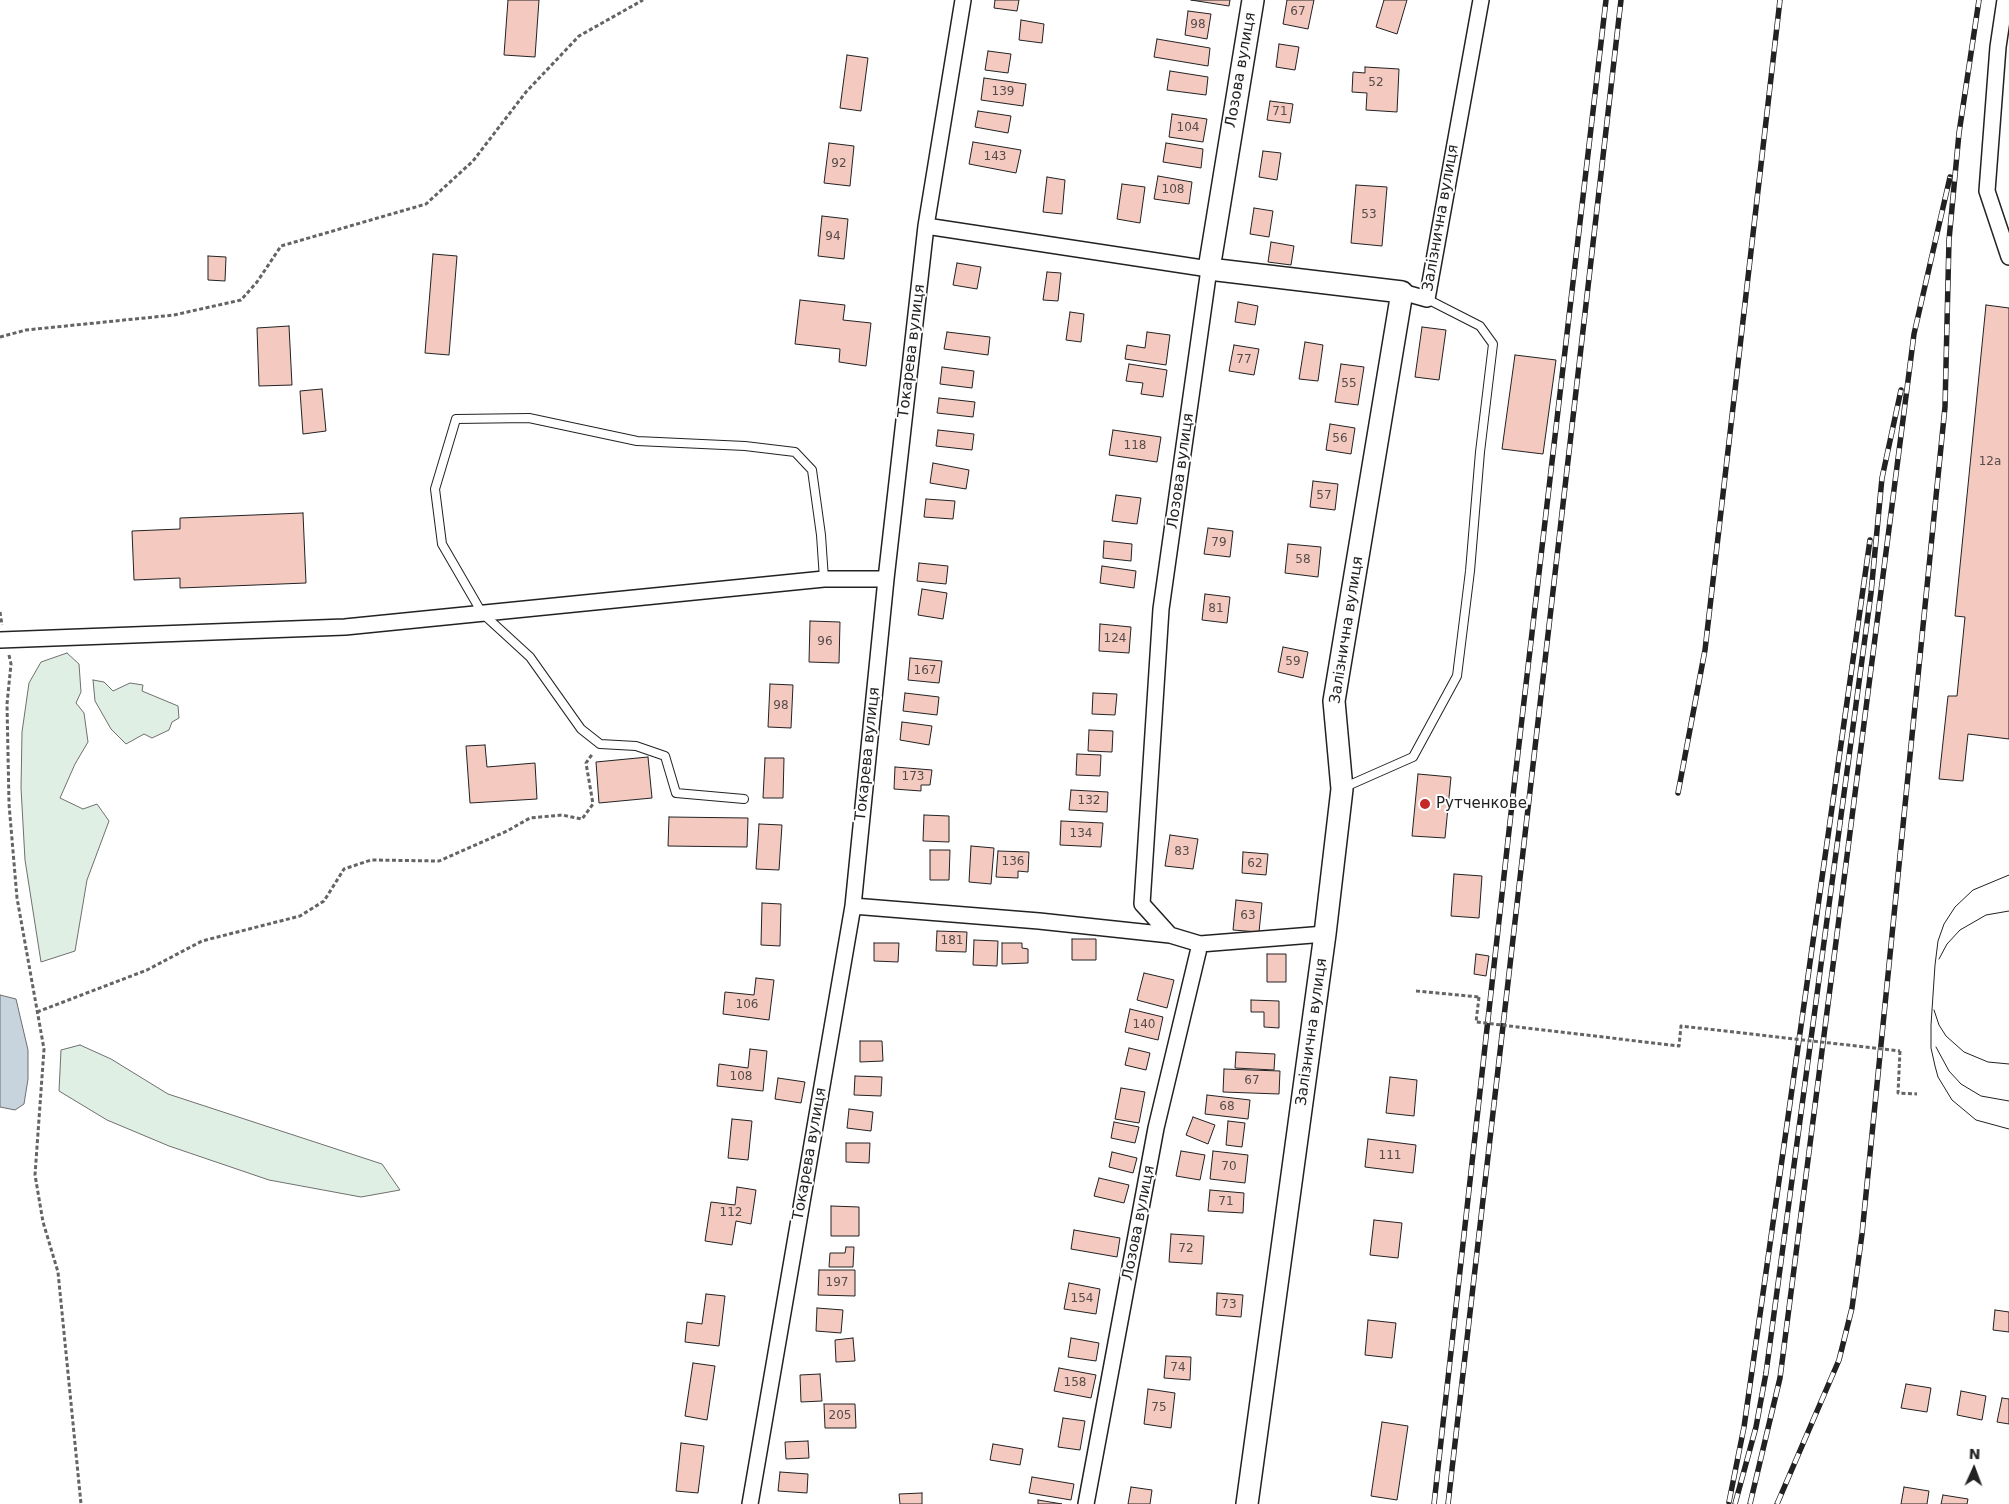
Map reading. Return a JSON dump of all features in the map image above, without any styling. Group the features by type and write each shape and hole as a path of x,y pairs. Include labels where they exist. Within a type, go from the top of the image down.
{"main road":[{"name":"Лозова вулиця","path":"1209,269 1253,0"},
{"path":"1209,269 1402,292"},
{"name":"Залізнична вулиця","path":"1247,1504 1325,934 1342,789 1334,701 1402,292"}],"street":[{"name":"Токарева вулиця","path":"750,1504 853,906 886,579 926,226 962,0"},
{"name":"Залізнична вулиця","path":"1402,292 1426,299 1481,0"},
{"path":"2005,0 1998,47 1987,191 2009,257"},
{"path":"926,226 1209,269"},
{"name":"Лозова вулиця","path":"1170,935 1142,904 1161,609 1209,269"},
{"path":"2,640 345,627 824,578 886,579"},
{"path":"853,906 1039,921 1170,935 1200,944 1325,934"},
{"name":"Лозова вулиця","path":"1086,1504 1156,1128 1200,944"}],"lane":[{"path":"1342,789 1413,757 1457,676 1470,572 1480,452 1493,344 1480,326 1426,299"},
{"path":"744,799 676,793 666,756 636,746 600,744 581,729 530,656 482,613 442,544 435,489 456,419 529,418 637,442 745,446 795,452 812,470 821,535 824,578"}],"path":[{"path":"0,337 26,330 174,315 241,300 257,282 281,246 426,204 474,160 526,92 579,36 643,0"},
{"path":"0,612 2,640 11,664 7,704 9,804 16,889 36,1012 44,1049 35,1175 43,1222 58,1272 81,1504"},
{"path":"36,1012 146,970 202,941 300,916 324,901 344,869 371,860 439,860 506,831 530,818 562,815 582,819 593,804 586,763 600,744"},
{"path":"1416,991 1479,997 1476,1022 1679,1046 1681,1026 1900,1052 1898,1093 1918,1094"}],"green space":[{"path":"67,653 79,664 81,692 76,703 84,713 88,742 75,764 60,798 83,809 97,804 109,821 87,880 75,951 41,962 25,860 21,788 22,732 29,683 41,662"},
{"path":"93,680 104,682 113,691 130,683 143,685 142,691 178,706 179,718 172,722 169,730 152,738 144,734 126,744 111,729 95,701"},
{"path":"80,1045 111,1059 168,1094 382,1164 400,1190 361,1197 269,1180 169,1146 107,1120 59,1091 61,1050"}],"shaded area":[{"path":"0,995 16,999 28,1050 28,1079 24,1104 15,1110 0,1107"}],"building":[{"path":"508,0 539,0 535,57 504,55"},
{"path":"995,0 1019,0 1017,11 994,8"},
{"path":"1191,0 1230,0 1229,6"},
{"path":"1287,0 1314,0 1308,29 1283,24"},
{"path":"1384,0 1407,0 1397,34 1376,27"},
{"path":"1188,11 1211,14 1207,39 1185,35"},
{"path":"1021,20 1044,24 1042,43 1019,40"},
{"path":"1157,39 1210,48 1208,66 1154,57"},
{"path":"1279,44 1299,47 1295,70 1276,67"},
{"path":"988,51 1011,54 1008,73 985,70"},
{"path":"847,55 868,58 861,111 840,108"},
{"path":"1365,67 1399,69 1397,112 1366,110 1367,93 1352,92 1353,72 1365,73"},
{"path":"1170,71 1208,77 1206,95 1167,90"},
{"path":"984,78 1026,84 1023,106 981,100"},
{"path":"1270,101 1293,104 1290,123 1267,120"},
{"path":"978,111 1011,116 1008,133 975,127"},
{"path":"1172,114 1207,119 1203,142 1169,137"},
{"path":"973,142 1021,150 1016,173 969,164"},
{"path":"829,143 854,146 850,186 824,183"},
{"path":"1166,143 1203,149 1201,168 1163,162"},
{"path":"1263,151 1281,153 1277,180 1259,177"},
{"path":"1158,176 1192,182 1189,204 1154,199"},
{"path":"1047,177 1065,180 1062,214 1043,212"},
{"path":"1122,184 1145,187 1140,223 1117,219"},
{"path":"1356,185 1387,187 1382,246 1351,243"},
{"path":"1254,208 1273,211 1269,237 1250,234"},
{"path":"822,216 848,219 844,259 818,256"},
{"path":"1271,242 1294,246 1291,265 1268,262"},
{"path":"433,254 457,256 449,355 425,353"},
{"path":"208,256 226,257 225,281 208,280"},
{"path":"957,263 981,267 977,289 953,285"},
{"path":"1047,272 1061,273 1058,301 1043,300"},
{"path":"800,300 845,305 843,320 871,323 866,366 839,362 840,349 795,344"},
{"path":"1238,302 1258,306 1255,325 1235,322"},
{"path":"1986,305 2009,308 2009,739 1968,734 1963,781 1939,779 1948,696 1957,696 1965,617 1955,616"},
{"path":"1070,312 1084,314 1081,342 1066,340"},
{"path":"289,326 292,385 259,386 257,328"},
{"path":"1422,327 1446,330 1439,380 1415,377"},
{"path":"947,332 990,337 988,355 944,349"},
{"path":"1147,332 1170,335 1166,365 1125,359 1127,345 1145,348"},
{"path":"1305,342 1323,345 1318,381 1299,379"},
{"path":"1234,345 1259,349 1254,375 1229,371"},
{"path":"1515,355 1556,360 1543,454 1502,449"},
{"path":"1129,364 1167,370 1163,397 1141,394 1143,383 1126,381"},
{"path":"1341,364 1364,367 1358,405 1335,402"},
{"path":"942,367 974,371 972,388 940,384"},
{"path":"322,389 326,431 303,434 300,391"},
{"path":"939,398 975,402 973,417 937,413"},
{"path":"1330,424 1355,428 1351,454 1326,450"},
{"path":"938,430 974,434 972,450 936,446"},
{"path":"1113,430 1161,437 1157,462 1109,455"},
{"path":"933,463 969,470 966,489 930,483"},
{"path":"1313,481 1338,484 1335,510 1310,507"},
{"path":"1116,495 1141,498 1137,524 1112,521"},
{"path":"926,499 955,501 953,519 924,517"},
{"path":"303,513 306,583 180,588 180,578 134,580 132,531 180,529 180,518"},
{"path":"1208,528 1233,531 1230,557 1204,554"},
{"path":"1104,541 1132,544 1131,561 1103,558"},
{"path":"1288,544 1321,547 1318,577 1285,573"},
{"path":"919,563 948,566 946,584 917,581"},
{"path":"1102,566 1136,571 1134,588 1100,583"},
{"path":"922,589 947,593 943,619 918,615"},
{"path":"1205,594 1230,597 1227,623 1202,620"},
{"path":"810,621 840,622 839,663 809,662"},
{"path":"1100,624 1131,627 1129,653 1099,651"},
{"path":"1283,647 1308,652 1303,678 1278,672"},
{"path":"910,658 942,661 939,683 908,680"},
{"path":"770,684 793,685 791,728 768,727"},
{"path":"905,693 939,697 937,715 903,711"},
{"path":"1093,693 1117,694 1115,715 1092,714"},
{"path":"902,722 932,726 929,745 900,740"},
{"path":"1089,730 1113,731 1112,752 1088,751"},
{"path":"485,745 487,767 535,763 537,799 470,803 466,746"},
{"path":"1077,754 1101,755 1100,776 1076,775"},
{"path":"648,757 652,798 599,803 596,762"},
{"path":"765,758 784,758 783,798 763,798"},
{"path":"895,767 932,770 930,785 921,785 921,791 894,789"},
{"path":"1418,774 1451,777 1445,838 1412,836"},
{"path":"1071,790 1108,792 1107,812 1069,810"},
{"path":"924,815 949,816 949,842 923,841"},
{"path":"669,817 748,818 747,847 668,846"},
{"path":"1061,821 1103,823 1101,847 1060,845"},
{"path":"759,824 782,825 779,870 756,869"},
{"path":"1170,835 1198,839 1193,869 1165,866"},
{"path":"971,846 994,848 991,884 969,882"},
{"path":"930,850 950,850 949,880 930,880"},
{"path":"998,851 1029,852 1028,872 1018,871 1018,878 996,877"},
{"path":"1243,852 1268,854 1266,875 1242,873"},
{"path":"1454,874 1482,876 1479,918 1451,916"},
{"path":"1236,900 1262,903 1259,932 1233,930"},
{"path":"762,903 781,904 780,946 761,945"},
{"path":"937,931 967,932 966,952 936,951"},
{"path":"1072,939 1096,939 1096,960 1072,960"},
{"path":"974,940 998,941 997,966 973,965"},
{"path":"874,943 899,943 898,962 874,961"},
{"path":"1002,943 1022,943 1022,948 1028,949 1028,963 1002,964"},
{"path":"1267,954 1286,954 1286,982 1267,982"},
{"path":"1476,954 1489,956 1486,976 1474,974"},
{"path":"1144,973 1174,980 1167,1008 1137,1000"},
{"path":"756,978 774,980 769,1020 723,1014 725,992 754,995"},
{"path":"1251,1000 1279,1001 1279,1028 1264,1027 1264,1012 1251,1012"},
{"path":"1130,1009 1163,1017 1158,1040 1125,1032"},
{"path":"860,1041 882,1041 883,1061 860,1062"},
{"path":"1129,1048 1150,1053 1146,1070 1125,1065"},
{"path":"750,1049 767,1051 763,1091 717,1086 719,1064 748,1068"},
{"path":"1236,1052 1275,1054 1274,1070 1235,1068"},
{"path":"1224,1069 1280,1071 1279,1094 1223,1092"},
{"path":"855,1076 882,1077 881,1096 854,1095"},
{"path":"1390,1077 1417,1080 1414,1116 1386,1113"},
{"path":"778,1078 805,1082 801,1103 775,1099"},
{"path":"1121,1088 1145,1092 1139,1123 1115,1119"},
{"path":"1207,1095 1250,1100 1248,1119 1205,1114"},
{"path":"849,1109 873,1112 871,1131 847,1128"},
{"path":"1193,1117 1215,1125 1208,1144 1186,1135"},
{"path":"732,1119 752,1121 748,1160 728,1158"},
{"path":"1228,1121 1245,1123 1242,1147 1226,1145"},
{"path":"1114,1122 1139,1127 1135,1143 1111,1138"},
{"path":"1368,1139 1416,1145 1413,1173 1365,1167"},
{"path":"846,1143 870,1143 869,1163 846,1162"},
{"path":"1181,1151 1205,1155 1200,1180 1176,1176"},
{"path":"1213,1151 1248,1155 1245,1183 1210,1179"},
{"path":"1112,1152 1137,1158 1133,1173 1109,1167"},
{"path":"1099,1178 1129,1185 1124,1203 1094,1196"},
{"path":"737,1187 756,1190 751,1224 736,1221 732,1245 705,1241 711,1202 735,1205"},
{"path":"1210,1190 1244,1193 1243,1213 1208,1211"},
{"path":"831,1206 859,1207 859,1236 831,1236"},
{"path":"1374,1220 1402,1223 1398,1258 1370,1255"},
{"path":"1074,1230 1120,1238 1117,1257 1071,1249"},
{"path":"1171,1234 1204,1236 1202,1264 1169,1262"},
{"path":"846,1247 854,1247 853,1267 829,1267 830,1253 845,1253"},
{"path":"819,1270 855,1270 855,1296 818,1295"},
{"path":"1069,1283 1100,1289 1096,1314 1064,1309"},
{"path":"1217,1293 1243,1295 1241,1317 1216,1315"},
{"path":"706,1294 725,1296 719,1346 685,1342 687,1322 702,1324"},
{"path":"817,1308 843,1310 841,1333 816,1331"},
{"path":"1995,1310 2009,1312 2009,1332 1993,1330"},
{"path":"1368,1320 1396,1323 1392,1358 1365,1355"},
{"path":"853,1338 855,1361 836,1362 835,1340"},
{"path":"1071,1338 1099,1343 1096,1361 1068,1357"},
{"path":"1166,1356 1191,1357 1190,1380 1164,1378"},
{"path":"693,1363 715,1366 707,1420 685,1416"},
{"path":"1059,1368 1096,1375 1091,1398 1054,1391"},
{"path":"820,1374 822,1401 801,1402 800,1375"},
{"path":"1906,1384 1931,1388 1927,1412 1901,1408"},
{"path":"1148,1389 1175,1393 1171,1428 1144,1424"},
{"path":"1961,1391 1986,1396 1982,1420 1957,1415"},
{"path":"2002,1398 2009,1399 2009,1424 1997,1422"},
{"path":"824,1404 855,1404 856,1428 825,1428"},
{"path":"1063,1418 1085,1421 1080,1450 1058,1447"},
{"path":"1382,1422 1408,1426 1397,1500 1371,1496"},
{"path":"808,1441 809,1458 786,1459 785,1442"},
{"path":"681,1443 704,1446 698,1493 676,1491"},
{"path":"993,1444 1023,1449 1020,1465 990,1460"},
{"path":"780,1472 808,1474 807,1493 778,1491"},
{"path":"1032,1477 1074,1484 1071,1500 1029,1493"},
{"path":"1131,1487 1152,1490 1150,1504 1128,1504"},
{"path":"1904,1487 1929,1491 1927,1504 1901,1504"},
{"path":"922,1493 922,1504 900,1504 899,1494"},
{"path":"1943,1495 1968,1499 1967,1504 1941,1504"},
{"path":"1038,1500 1062,1504 1038,1504"}],"tram line":[{"path":"2009,875 1973,890 1955,907 1944,924 1938,941 1931,1025 1931,1048 1938,1077 1952,1100 1976,1120 2009,1129"},
{"path":"1939,959 1947,944 1960,930 1986,915 2009,911"},
{"path":"1934,1010 1939,1025 1946,1036 1964,1052 1988,1062 2009,1064"},
{"path":"1936,1047 1949,1071 1961,1084 1981,1096 2009,1101"}],"railway":[{"path":"1434,1504 1512,804 1606,0"},
{"path":"1448,1504 1621,0"},
{"path":"1678,793 1705,650 1780,0"},
{"path":"1777,1504 1839,1360 1852,1308 1862,1234 1945,407 1949,240 1959,133 1979,0"},
{"path":"1750,1504 1780,1378 1914,334 1950,177"},
{"path":"1735,1504 1756,1427 1766,1373 1871,593 1882,478 1901,390"},
{"path":"1729,1502 1744,1427 1870,540"}],"place":[{"name":"Рутченкове","path":"1425,804"}]}
